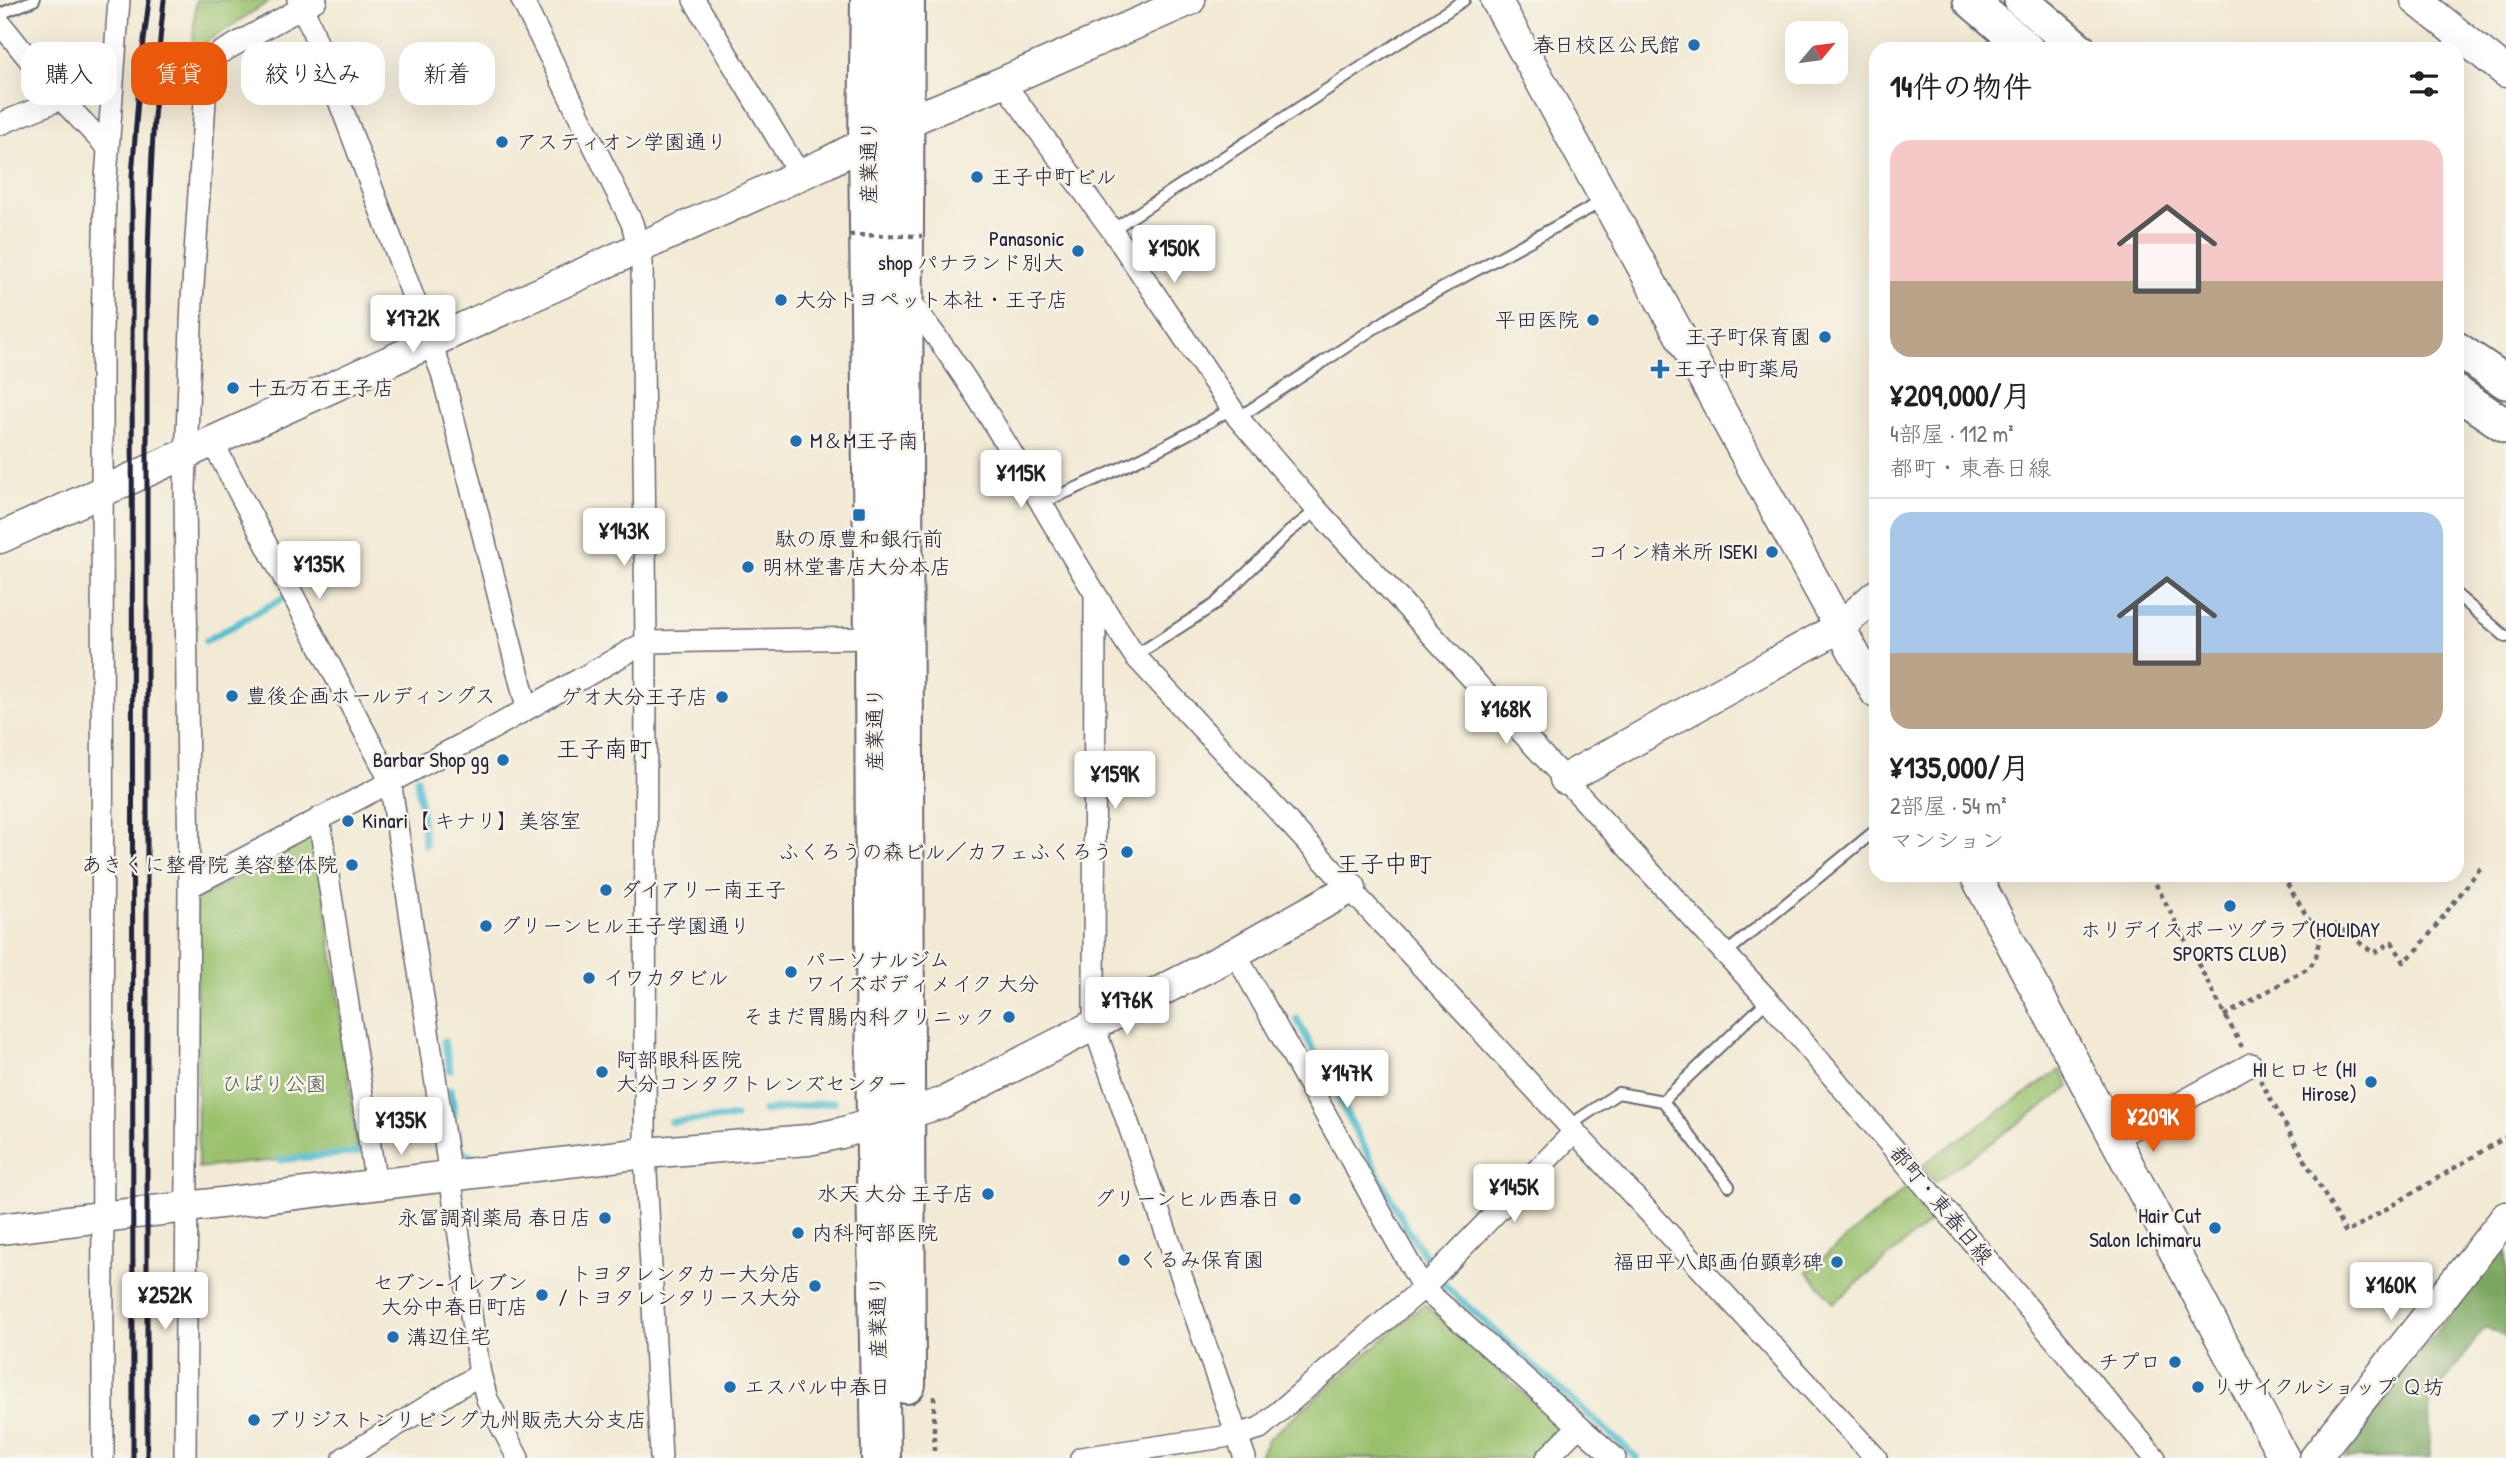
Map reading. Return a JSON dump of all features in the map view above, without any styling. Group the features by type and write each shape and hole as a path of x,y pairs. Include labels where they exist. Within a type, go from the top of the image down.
{"highway":[{"name":"産業通り","path":"870,0 868,142 874,638 906,1458"},
{"name":"産業通り","path":"881,1458 891,1119 905,296 905,0"}],"main road":[{"path":"1970,0 2019,42"},
{"path":"2021,0 2071,42"},
{"path":"2464,354 2506,382"},
{"path":"2464,398 2506,426"}],"street":[{"path":"103,1458 102,331 108,148 119,0"},
{"path":"522,0 632,223 640,247 643,275 646,642 645,1153 661,1458"},
{"path":"694,0 800,175"},
{"path":"0,538 800,175 904,123 1190,0"},
{"path":"1496,0 1869,680"},
{"path":"2416,0 2506,72"},
{"path":"186,1458 189,887 199,448 192,300 207,70 209,63 218,54 306,3 442,373 527,708"},
{"path":"0,23 21,49"},
{"name":"都町・東春日線","path":"1003,82 1112,230 1235,414 1317,510 1768,1000 2155,1458"},
{"path":"0,124 46,105"},
{"path":"67,105 108,148"},
{"path":"905,296 983,403 1095,596 1135,656 1876,1458"},
{"path":"199,448 390,780 480,1374 487,1399 518,1458"},
{"path":"1095,596 1094,1026 1245,1458"},
{"path":"1565,779 1840,627 1869,601"},
{"path":"189,887 486,732 646,642 874,638"},
{"path":"319,818 376,1185"},
{"path":"1979,882 2284,1458"},
{"path":"0,1229 645,1153 808,1140 891,1119 942,1102 1235,953 1351,888"},
{"path":"1235,953 1423,1288 1615,1458"},
{"path":"2116,1138 2251,1064"},
{"path":"1081,1458 1237,1435 1260,1428 1423,1288 1572,1128"},
{"path":"2315,1458 2506,1217"},
{"path":"344,1458 480,1374"},
{"path":"1547,1458 1579,1426"},
{"path":"1193,1458 1212,1439"}],"lane":[{"path":"0,14 34,0"},
{"path":"1112,230 1464,0"},
{"path":"1041,503 1105,477 1235,414 1399,312 1605,200"},
{"path":"1135,656 1214,605 1289,532 1317,510"},
{"path":"2464,601 2506,637"},
{"path":"1726,953 1869,836"},
{"path":"1663,1101 1768,1000"},
{"path":"1572,1128 1618,1093 1663,1101 1729,1186"}],"path":[{"path":"849,235 922,236"},
{"path":"2286,882 2309,920 2321,928 2336,925 2374,953 2392,942 2404,962 2419,948 2481,867"},
{"path":"2155,882 2224,1016 2346,1233 2506,1137"},
{"path":"2224,1016 2310,967 2316,957 2321,928"}],"green space":[{"path":"196,0 271,0 206,42 193,42"},
{"name":"ひばり公園","path":"308,837 317,838 359,1152 198,1168 196,900"},
{"path":"2060,1070 2070,1087 1935,1182 1922,1165"},
{"path":"1911,1184 1938,1215 1834,1303 1807,1271"},
{"path":"2506,1245 2506,1337 2485,1327 2429,1403 2430,1458 2345,1458 2380,1401"},
{"path":"1424,1304 1562,1427 1531,1458 1259,1458 1268,1439"}],"waterway":[{"path":"206,641 285,597"},
{"path":"417,778 425,845"},
{"path":"1297,1019 1406,1227 1444,1285 1637,1458"},
{"path":"444,1041 450,1070"},
{"path":"451,1090 454,1114"},
{"path":"764,1111 834,1102"},
{"path":"671,1122 735,1117"},
{"path":"457,1130 460,1150 477,1158 487,1157"},
{"path":"280,1160 359,1152"}],"railway":[{"path":"133,1458 132,176 149,0"},
{"path":"147,1458 147,296 152,148 164,0"}],"place":[{"name":"春日校区公民館","path":"1694,45"},
{"name":"アスティオン学園通り","path":"502,142"},
{"name":"王子中町ビル","path":"977,177"},
{"name":"Panasonic shop パナランド別大","path":"1078,251"},
{"name":"大分トヨペット本社・王子店","path":"781,300"},
{"name":"平田医院","path":"1593,320"},
{"name":"王子町保育園","path":"1825,337"},
{"name":"王子中町薬局","path":"1660,369"},
{"name":"十五万石王子店","path":"233,388"},
{"name":"M＆M王子南","path":"796,441"},
{"name":"駄の原豊和銀行前","path":"859,515"},
{"name":"コイン精米所 ISEKI","path":"1772,552"},
{"name":"明林堂書店大分本店","path":"748,567"},
{"name":"豊後企画ホールディングス","path":"232,696"},
{"name":"ゲオ大分王子店","path":"722,697"},
{"name":"Barbar Shop gg","path":"503,760"},
{"name":"Kinari【 キナリ】美容室","path":"348,821"},
{"name":"ふくろうの森ビル／カフェふくろう","path":"1127,852"},
{"name":"あきくに整骨院 美容整体院","path":"352,865"},
{"name":"ダイアリー南王子","path":"606,890"},
{"name":"ホリデイスポーツグラブ(HOLIDAY SPORTS CLUB)","path":"2230,906"},
{"name":"グリーンヒル王子学園通り","path":"486,926"},
{"name":"パーソナルジム ワイズボディメイク 大分","path":"791,972"},
{"name":"イワカタビル","path":"589,978"},
{"name":"そまだ胃腸内科クリニック","path":"1009,1017"},
{"name":"阿部眼科医院 大分コンタクトレンズセンター","path":"602,1072"},
{"name":"HIヒロセ (HI Hirose)","path":"2371,1082"},
{"name":"水天 大分 王子店","path":"988,1194"},
{"name":"グリーンヒル西春日","path":"1295,1199"},
{"name":"永冨調剤薬局 春日店","path":"605,1218"},
{"name":"Hair Cut Salon Ichimaru","path":"2215,1228"},
{"name":"内科阿部医院","path":"798,1233"},
{"name":"くるみ保育園","path":"1124,1260"},
{"name":"福田平八郎画伯顕彰碑","path":"1837,1262"},
{"name":"トヨタレンタカー大分店 / トヨタレンタリース大分","path":"815,1286"},
{"name":"セブン-イレブン 大分中春日町店","path":"542,1295"},
{"name":"溝辺住宅","path":"393,1337"},
{"name":"チプロ","path":"2175,1362"},
{"name":"エスパル中春日","path":"730,1387"},
{"name":"リサイクルショップ Ｑ坊","path":"2198,1387"},
{"name":"ブリジストンリビング九州販売大分支店","path":"254,1420"}],"district":[{"name":"王子南町","path":"604,749"},
{"name":"王子中町","path":"1384,864"}]}
